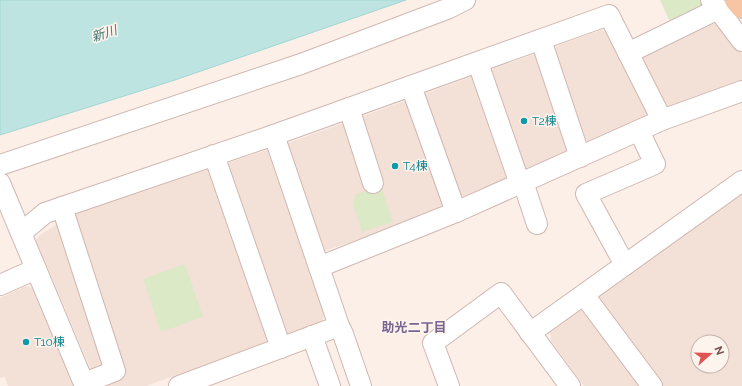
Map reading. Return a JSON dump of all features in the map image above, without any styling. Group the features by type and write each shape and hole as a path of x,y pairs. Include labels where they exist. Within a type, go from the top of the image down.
{"main road":[{"path":"722,3 742,8"}],"street":[{"path":"0,165 308,61 439,12 466,0"},
{"path":"628,53 722,3 742,41"},
{"path":"21,233 45,213 274,135 609,15 662,120"},
{"path":"541,40 580,157"},
{"path":"478,63 537,224"},
{"path":"411,86 456,212"},
{"path":"319,267 456,212 662,120 742,91"},
{"path":"349,108 373,183"},
{"path":"625,265 586,194 655,164 639,131"},
{"path":"274,135 361,386"},
{"path":"214,155 281,348"},
{"path":"0,183 85,384 115,372 62,207"},
{"path":"530,333 741,185"},
{"path":"0,285 36,269"},
{"path":"449,386 433,343 501,293 570,386"},
{"path":"584,295 652,386"},
{"path":"179,386 339,326"},
{"path":"312,336 330,386"}],"shaded area":[{"path":"713,24 720,25 742,54 742,80 694,99 647,113 643,121 366,237 306,257 325,314 321,323 146,386 98,386 36,240 40,235 73,214 294,141 601,30 607,33 624,67"},
{"path":"742,194 742,386 584,386 551,341 550,331"},
{"path":"26,286 32,288 74,386 8,386 5,377 0,378 0,298"}],"green space":[{"path":"660,0 702,0 707,7 671,24"},
{"path":"381,186 393,222 362,232 353,204 356,194"},
{"path":"185,264 203,317 161,332 143,279"}],"water":[{"name":"新川","path":"0,0 406,0 175,80 0,135"}],"place":[{"name":"T2棟","path":"524,121"},
{"name":"T4棟","path":"395,166"},
{"name":"T10棟","path":"26,342"}],"district":[{"name":"助光二丁目","path":"414,327"}]}
